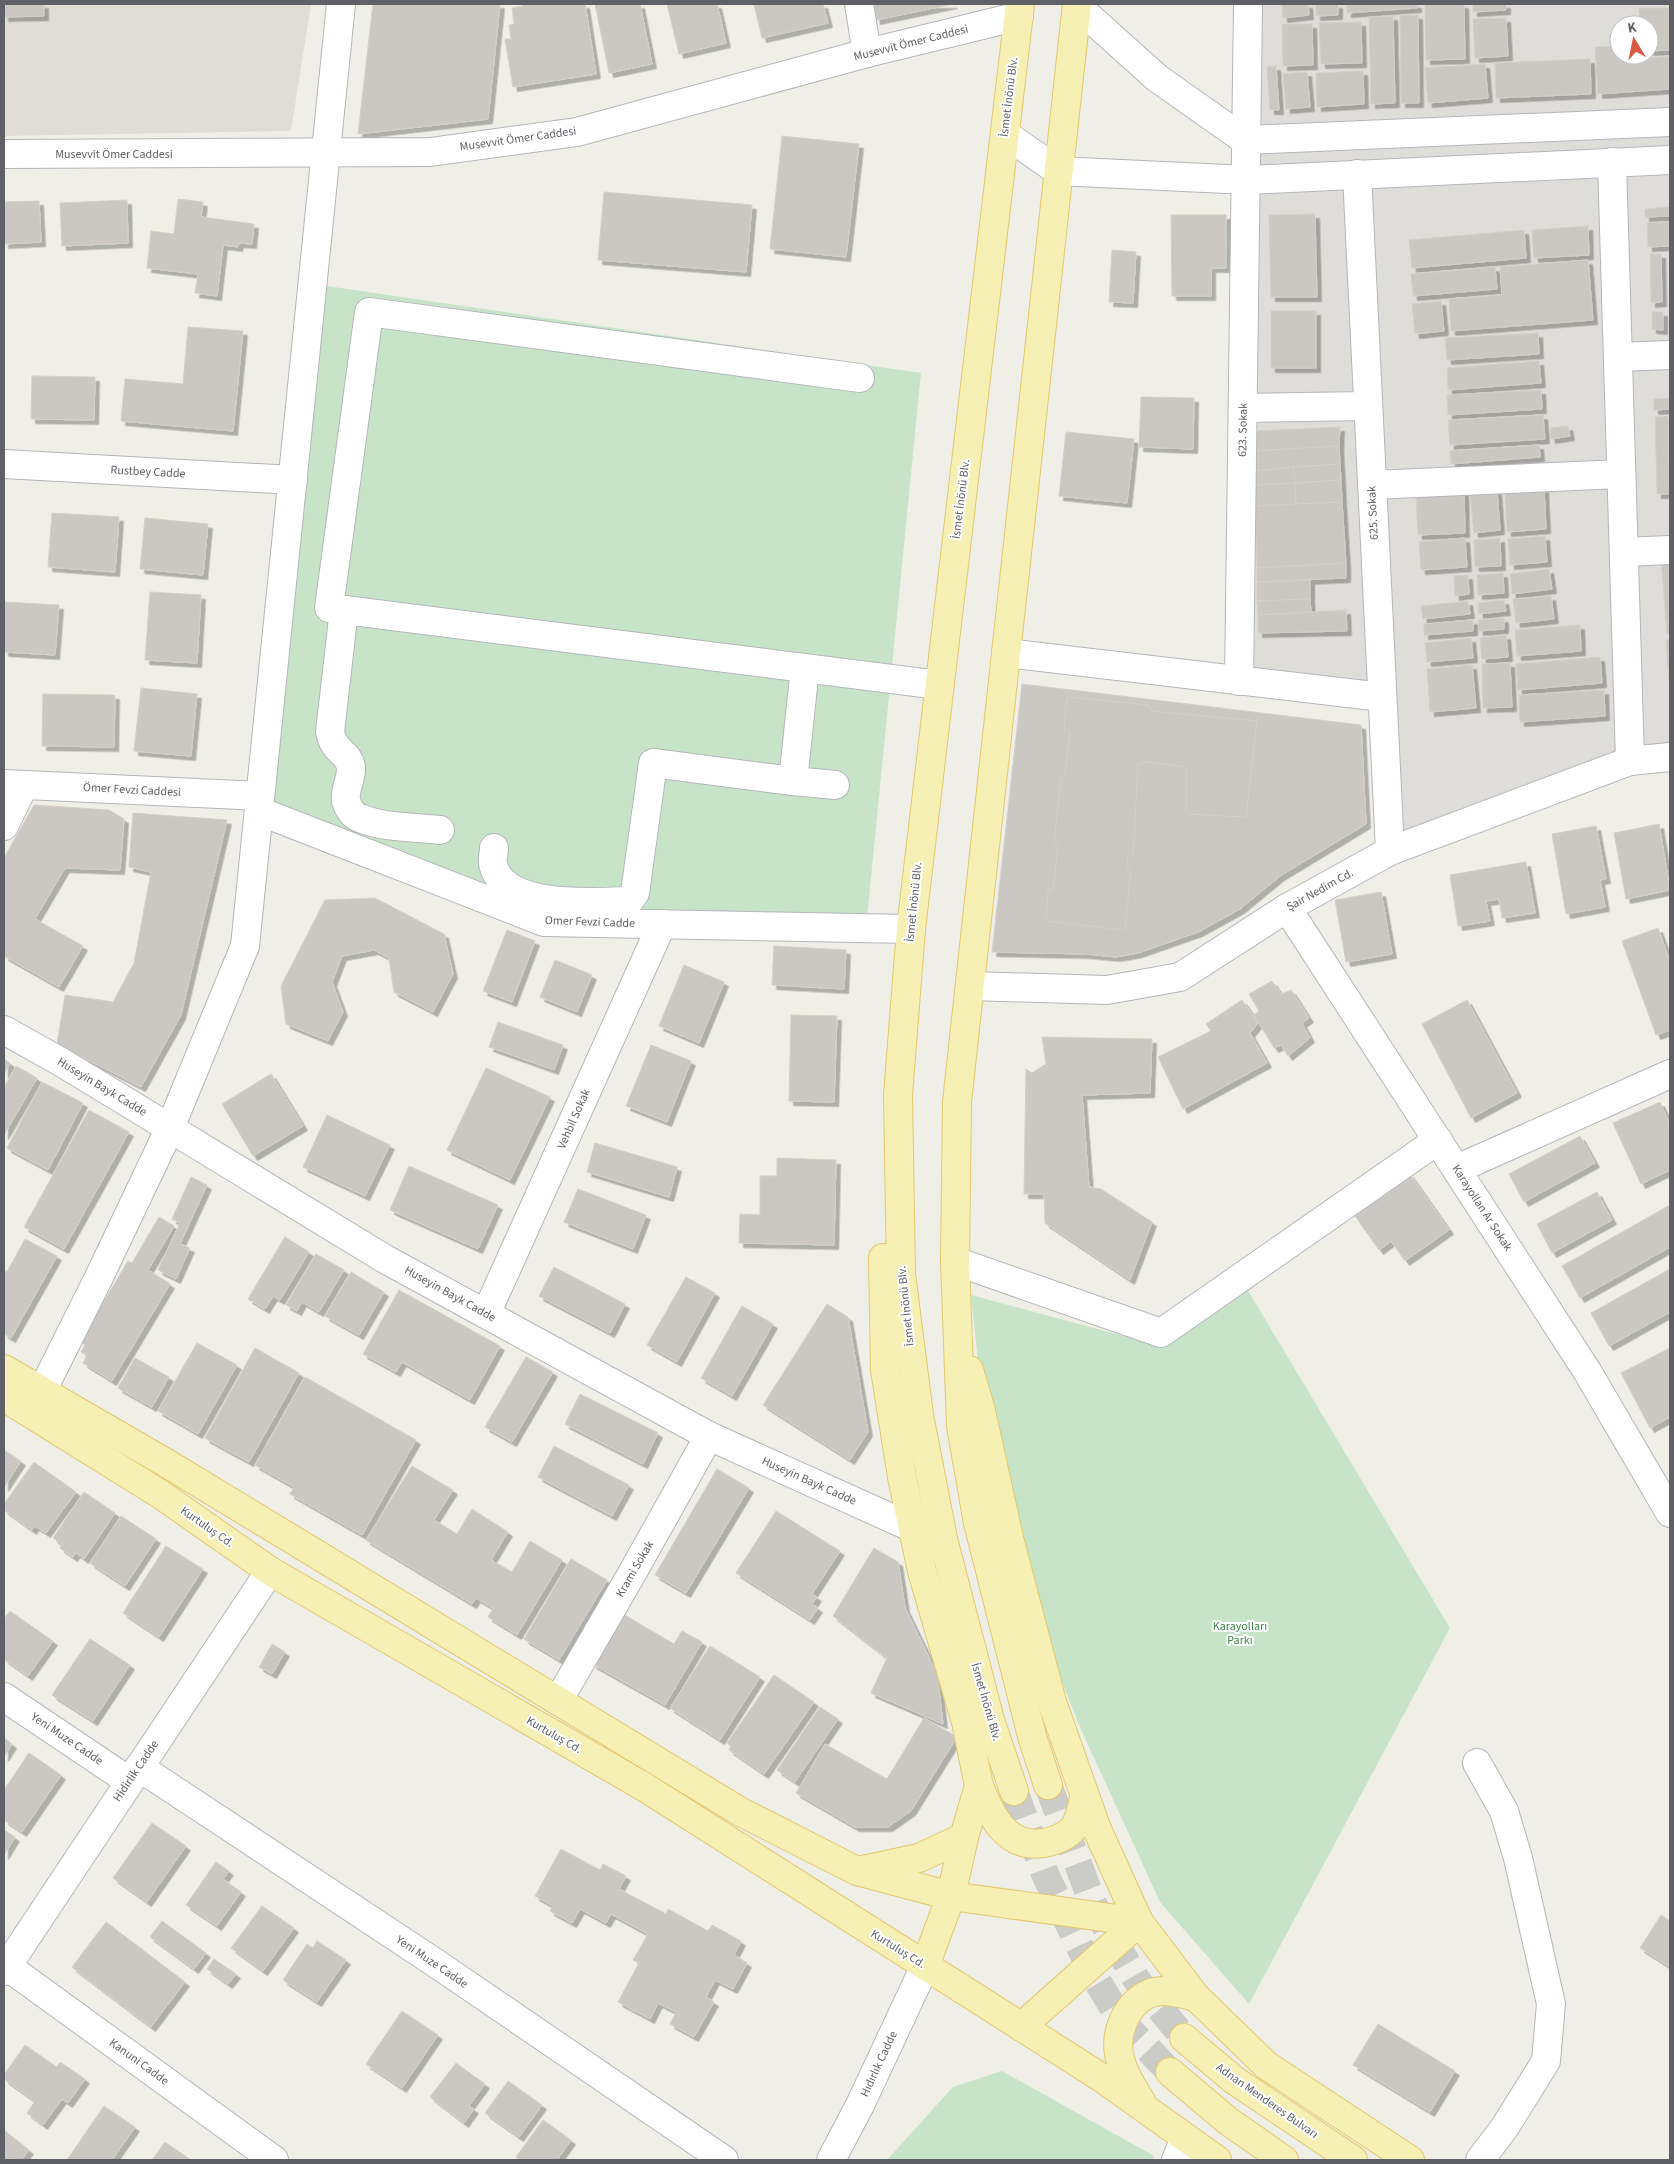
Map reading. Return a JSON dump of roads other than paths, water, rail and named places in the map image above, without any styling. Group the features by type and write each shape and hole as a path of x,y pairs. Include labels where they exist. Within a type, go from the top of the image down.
{"main road":[{"path":"1048,1785 1032,1740 978,1523 961,1426 955,1261 957,1102 1077,5"},
{"name":"İsmet İnönü Blv.","path":"1014,1791 990,1720 943,1539 919,1414 901,1274 898,1095 910,930 1019,10"},
{"path":"898,1095 882,1222 886,1370 902,1477 912,1528 922,1571 966,1722 979,1786 992,1817 1015,1841 1040,1844 1062,1838 1074,1826 1085,1796"},
{"path":"958,1335 981,1411 1009,1538 1052,1702 1096,1827 1139,1922 1196,1997 1266,2065 1410,2160"},
{"path":"4,1369 168,1464 741,1812 857,1871 951,1896 1139,1922"},
{"name":"Kurtuluş Cd.","path":"4,1398 160,1494 270,1571 646,1788 1102,2078 1145,2109 1181,2149 1217,2160"},
{"path":"925,1966 951,1896 964,1837 979,1786"},
{"path":"857,1871 919,1858 964,1837"},
{"path":"1021,2027 1139,1922"},
{"path":"1145,2109 1123,2070 1119,2052 1123,2020 1132,2006 1146,1996 1160,1991 1178,1992 1196,1997"},
{"name":"Adnan Menderes Bulvarı","path":"1184,2038 1234,2080 1352,2160"},
{"path":"1170,2072 1228,2121 1284,2160"}],"street":[{"path":"42,1391 170,1128 245,946 341,4"},
{"path":"859,4 867,53"},
{"name":"623. Sokak","path":"1239,681 1248,4"},
{"path":"1077,5 1157,78 1245,140 1670,122"},
{"name":"Musevvit Ömer Caddesi","path":"4,154 430,152 577,132 1019,10"},
{"path":"1005,134 1058,171 1247,180 1670,160"},
{"path":"1612,162 1630,762"},
{"name":"625. Sokak","path":"1357,174 1390,851"},
{"path":"860,378 368,312 329,608 939,685"},
{"path":"1618,357 1670,355"},
{"path":"1244,408 1368,406"},
{"name":"Rustbey Cadde","path":"4,464 293,480"},
{"path":"1372,485 1621,474"},
{"path":"1624,552 1670,550"},
{"path":"344,610 330,732 332,743 349,759 351,769 346,799 349,810 358,818 393,826 440,830"},
{"path":"1006,653 1382,697"},
{"path":"793,782 805,668"},
{"name":"Şair Nedim Cd.","path":"970,986 1107,990 1180,976 1287,908 1390,851 1630,762 1670,757"},
{"path":"494,848 493,863 504,882 529,896 565,901 629,901 635,893 653,763 793,782 835,785"},
{"path":"4,826 14,784"},
{"name":"Ömer Fevzi Caddesi","path":"14,784 260,804"},
{"name":"Omer Fevzi Cadde","path":"260,804 544,922 910,930"},
{"name":"Karayollan Ar Sokak","path":"1287,908 1587,1371 1670,1513"},
{"name":"Vehbil Sokak","path":"486,1314 662,924"},
{"name":"Huseyin Bayk Cadde","path":"4,1030 170,1128 385,1259 709,1436 912,1528"},
{"path":"1457,1169 1670,1074"},
{"path":"955,1261 1161,1333 1438,1140"},
{"name":"Krami Sokak","path":"558,1701 709,1436"},
{"name":"Hidirlik Cadde","path":"5,1967 270,1571"},
{"name":"Yeni Muze Cadde","path":"4,1697 134,1774 426,1957 724,2160"},
{"path":"1477,1763 1504,1811 1518,1858 1551,2004 1546,2062 1505,2127 1480,2160"},
{"name":"Hıdırlık Cadde","path":"831,2160 860,2105 925,1966"},
{"name":"Kanuni Cadde","path":"5,1967 274,2160"}],"tunnel":[{"path":"1048,1785 1094,1906 1136,1979 1184,2038"},
{"path":"1014,1791 1045,1874 1093,1974 1122,2022 1170,2072"}],"park label":[{"name":"Karayolları Parkı","path":"1240,1633"}]}
